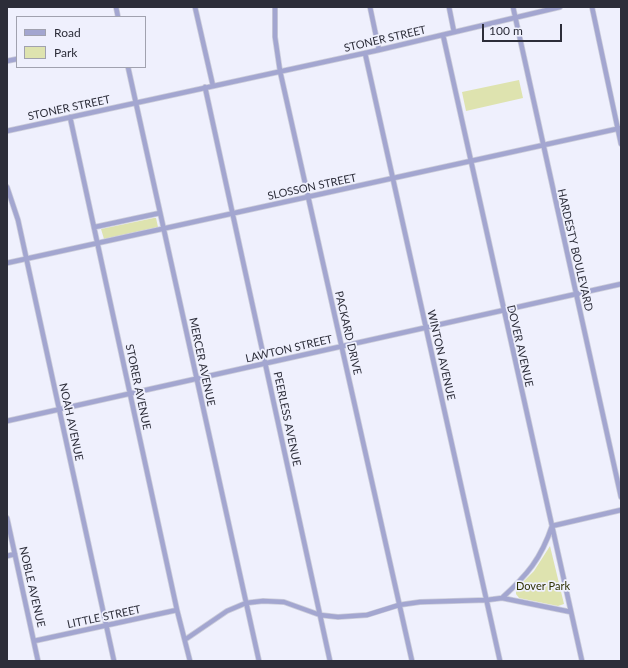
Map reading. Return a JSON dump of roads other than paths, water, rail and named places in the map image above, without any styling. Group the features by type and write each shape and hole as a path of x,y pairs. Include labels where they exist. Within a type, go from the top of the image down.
{"street":[{"path":"195,7 213,86"},
{"name":"PACKARD DRIVE","path":"275,7 275,37 280,71 412,661"},
{"path":"370,7 379,50"},
{"path":"449,7 454,32"},
{"name":"HARDESTY BOULEVARD","path":"513,7 621,497"},
{"name":"STONER STREET","path":"7,131 379,50 560,7"},
{"path":"592,7 619,128 621,144"},
{"name":"DOVER AVENUE","path":"442,35 582,661"},
{"name":"WINTON AVENUE","path":"365,53 500,661"},
{"name":"MERCER AVENUE","path":"128,68 259,661"},
{"name":"PEERLESS AVENUE","path":"205,87 330,661"},
{"name":"STORER AVENUE","path":"70,117 177,610 186,639 190,661"},
{"name":"SLOSSON STREET","path":"7,263 619,128"},
{"name":"NOAH AVENUE","path":"7,187 18,220 114,661"},
{"path":"95,227 160,213"},
{"name":"LAWTON STREET","path":"7,420 59,410 621,284"},
{"path":"502,598 521,580 536,562 545,548 552,526 621,510"},
{"name":"NOBLE AVENUE","path":"7,518 38,661"},
{"path":"7,556 15,554"},
{"path":"186,639 223,613 246,603 263,601 284,602 320,615 338,617 359,616 399,605 420,602 487,600 502,598 571,612"},
{"name":"LITTLE STREET","path":"34,641 177,610"}],"park label":[{"name":"Dover Park","path":"543,586"}]}
